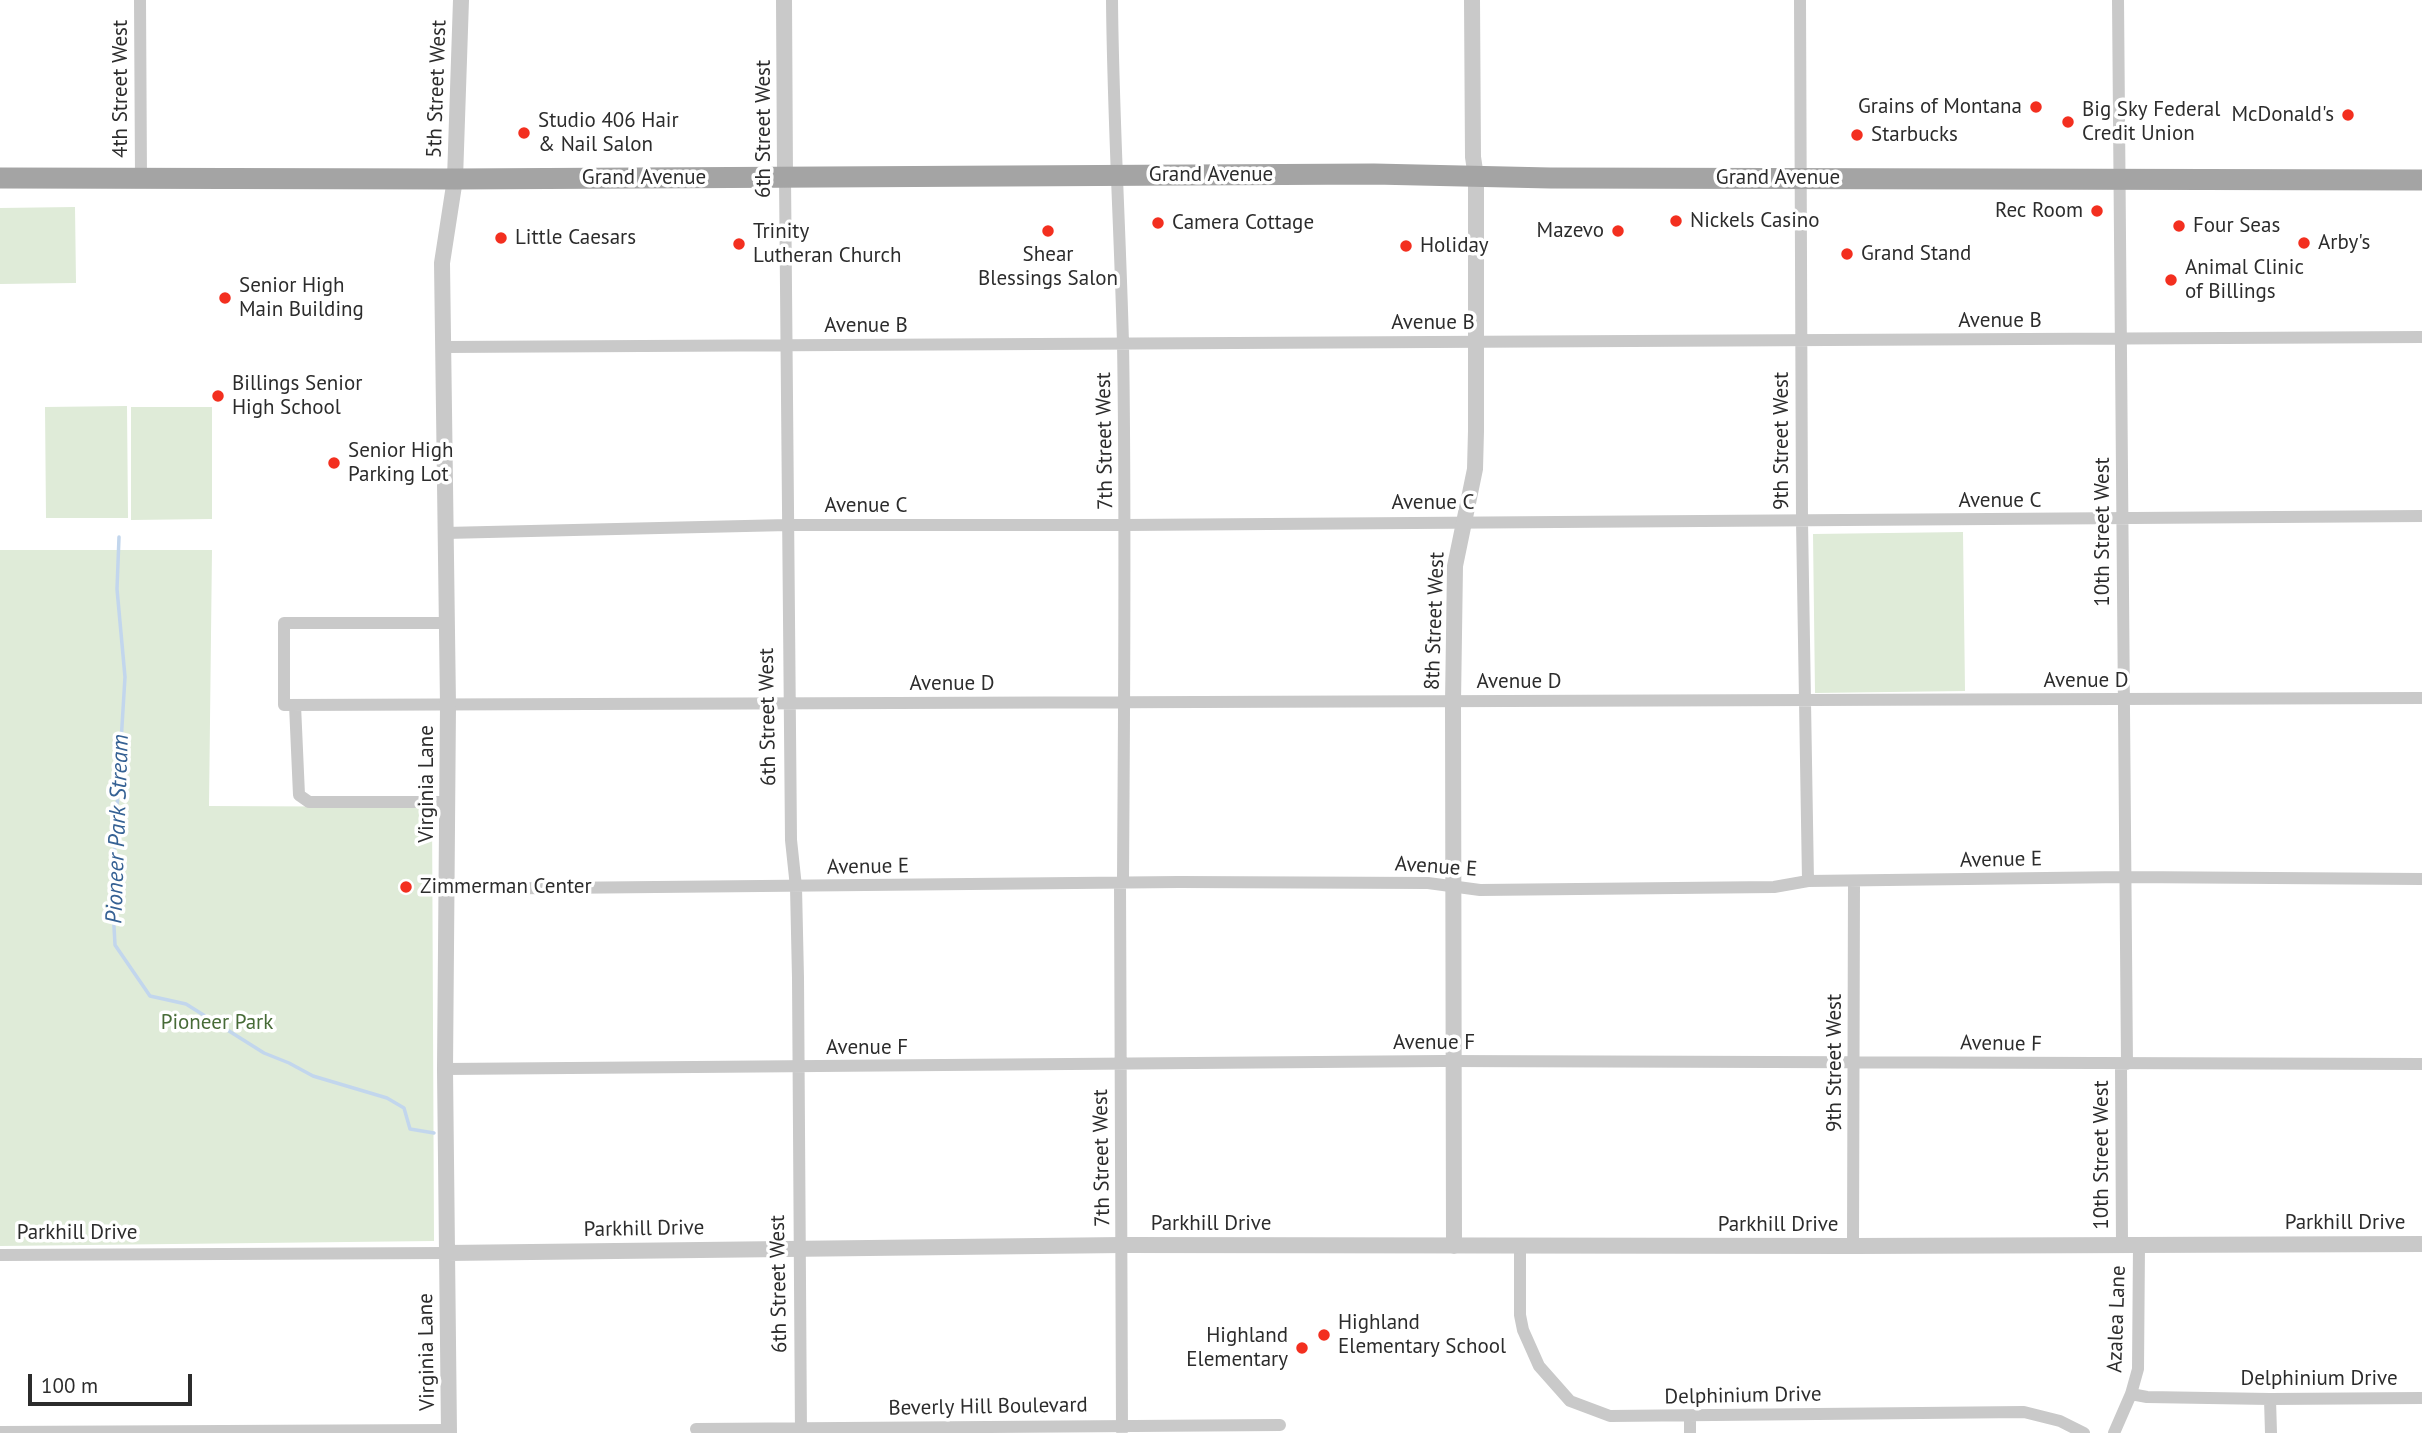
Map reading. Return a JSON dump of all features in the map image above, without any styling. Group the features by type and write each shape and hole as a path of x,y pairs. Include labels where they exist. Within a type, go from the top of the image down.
{"main road":[{"name":"Grand Avenue","path":"0,177 455,179 1374,174 1476,177 2422,180"}],"street":[{"name":"4th Street West","path":"140,0 141,177"},
{"name":"5th Street West","path":"455,179 461,0"},
{"name":"6th Street West","path":"784,0 789,704 799,1068 801,1431"},
{"name":"7th Street West","path":"1112,0 1112,76 1123,343 1125,525 1119,1065 1122,1429"},
{"name":"8th Street West","path":"1454,1246 1455,566 1475,469 1476,177 1473,157 1472,0"},
{"name":"9th Street West","path":"1800,0 1801,521 1808,881"},
{"name":"10th Street West","path":"2118,0 2125,877 2122,1245"},
{"name":"Virginia Lane","path":"449,1431 445,1069 448,705 442,263 455,179"},
{"name":"Avenue B","path":"444,347 2422,337"},
{"name":"Avenue C","path":"445,533 788,525 2422,516"},
{"path":"447,622 284,623 289,705 299,795 309,802 448,802"},
{"name":"Avenue D","path":"289,705 2422,698"},
{"name":"Avenue E","path":"447,889 1122,882 1428,883 1480,890 1774,887 1808,881 2125,877 2422,879"},
{"name":"9th Street West","path":"1853,1246 1854,881"},
{"name":"Avenue F","path":"445,1069 1454,1061 2422,1064"},
{"name":"Parkhill Drive","path":"0,1255 1122,1245 1520,1247 2422,1244"},
{"name":"Azalea Lane","path":"2115,1433 2132,1394 2138,1369 2139,1245"},
{"name":"Delphinium Drive","path":"1520,1247 1520,1315 1523,1330 1539,1366 1570,1401 1610,1416 2024,1412 2060,1421 2084,1433"},
{"name":"Delphinium Drive","path":"2132,1394 2270,1399 2422,1398"},
{"path":"2270,1399 2271,1433"},
{"path":"1690,1416 1690,1433"},
{"name":"Beverly Hill Boulevard","path":"696,1429 1122,1429 1279,1425"},
{"path":"0,1432 449,1431"}],"green space":[{"path":"75,207 76,283 0,284 0,208"},
{"path":"127,406 128,518 46,518 45,407"},
{"path":"131,407 212,407 212,519 131,520"},
{"path":"1963,532 1965,691 1815,693 1813,534"},
{"name":"Pioneer Park","path":"0,550 212,550 209,806 432,807 434,1241 0,1246"}],"waterway":[{"name":"Pioneer Park Stream","path":"119,537 117,589 125,677 112,889 115,945 150,996 186,1004 264,1053 313,1076 387,1098 404,1108 410,1129 434,1133"}],"place":[{"name":"Grains of Montana","path":"2036,107"},
{"name":"McDonald's","path":"2348,115"},
{"name":"Big Sky Federal Credit Union","path":"2068,122"},
{"name":"Studio 406 Hair & Nail Salon","path":"524,133"},
{"name":"Starbucks","path":"1857,135"},
{"name":"Rec Room","path":"2097,211"},
{"name":"Nickels Casino","path":"1676,221"},
{"name":"Camera Cottage","path":"1158,223"},
{"name":"Four Seas","path":"2179,226"},
{"name":"Shear Blessings Salon","path":"1048,231"},
{"name":"Mazevo","path":"1618,231"},
{"name":"Little Caesars","path":"501,238"},
{"name":"Arby's","path":"2304,243"},
{"name":"Trinity Lutheran Church","path":"739,244"},
{"name":"Holiday","path":"1406,246"},
{"name":"Grand Stand","path":"1847,254"},
{"name":"Animal Clinic of Billings","path":"2171,280"},
{"name":"Senior High Main Building","path":"225,298"},
{"name":"Billings Senior High School","path":"218,396"},
{"name":"Senior High Parking Lot","path":"334,463"},
{"name":"Zimmerman Center","path":"406,887"},
{"name":"Highland Elementary School","path":"1324,1335"},
{"name":"Highland Elementary","path":"1302,1348"}]}
